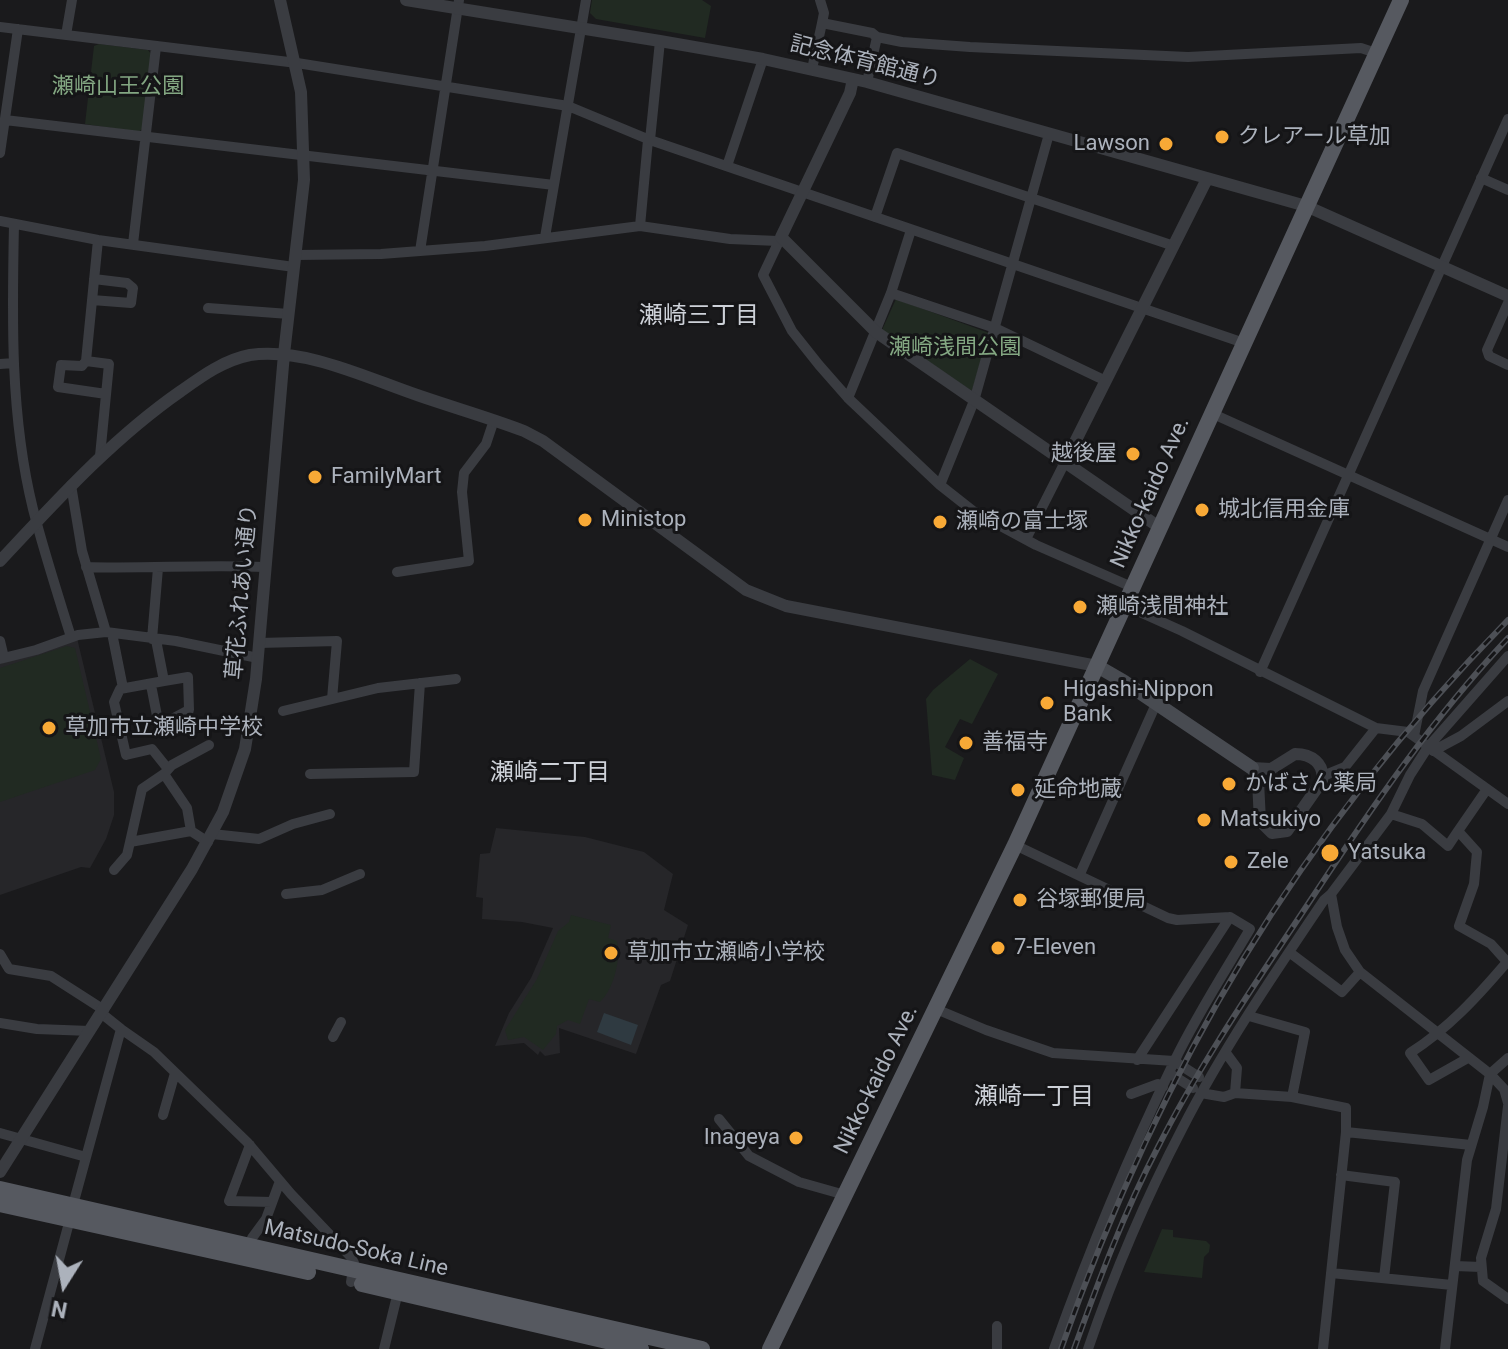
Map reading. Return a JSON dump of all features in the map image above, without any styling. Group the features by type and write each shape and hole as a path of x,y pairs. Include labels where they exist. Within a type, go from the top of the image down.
{"main road":[{"name":"Nikko-kaido Ave.","path":"770,1349 1015,845 1401,0"},
{"path":"1097,666 1252,768"},
{"name":"Matsudo-Soka Line","path":"0,1189 71,1212 400,1288 641,1349"},
{"name":"Matsudo-Soka Line","path":"0,1204 71,1212 250,1247 352,1277"},
{"name":"Matsudo-Soka Line","path":"400,1288 702,1349"}],"street":[{"path":"66,35 72,0"},
{"name":"草花ふれあい通り","path":"0,1172 210,838 245,749 258,658 304,155 297,63 280,0"},
{"name":"記念体育館通り","path":"406,0 458,4 763,59 860,81 1306,206 1508,296"},
{"path":"545,237 586,0"},
{"path":"812,69 824,13 820,0"},
{"path":"420,251 458,4"},
{"path":"822,23 902,42 970,47 1188,57 1361,48 1376,53"},
{"path":"0,27 297,63 568,106 649,140 1244,343"},
{"path":"0,153 18,29"},
{"path":"877,37 860,81 850,93 763,275 792,331 848,398 940,485 973,511 1026,539 1132,587"},
{"path":"640,226 660,41"},
{"path":"133,244 156,47"},
{"path":"727,166 763,59"},
{"path":"1260,672 1508,119"},
{"path":"5,120 554,185"},
{"path":"940,485 974,401 1049,134"},
{"path":"875,217 897,153 1174,246"},
{"path":"1481,178 1508,190"},
{"path":"1026,539 1207,179"},
{"path":"0,221 98,240 295,261 485,246 640,226 730,239 779,239 876,332 1159,527"},
{"path":"14,224 12,316 21,440 37,521 71,637"},
{"path":"848,398 891,293 911,230"},
{"path":"98,240 86,361 82,366 61,365 58,387 106,394"},
{"path":"92,300 131,303 133,288 127,283 94,279"},
{"path":"891,293 995,328 1106,381"},
{"path":"1508,303 1487,350 1489,356 1508,365"},
{"path":"208,308 289,314"},
{"path":"0,561 100,456 151,413 208,372 250,355 284,354 345,370 494,420 543,441 746,590 762,598 786,606 1097,666"},
{"path":"86,361 109,364 100,456"},
{"path":"0,364 14,363"},
{"path":"1211,413 1508,547"},
{"path":"397,572 469,561 463,505 464,473 486,444 494,420"},
{"path":"71,485 86,567 109,633 123,688 114,702 126,755 152,749 187,808 191,831"},
{"path":"1414,736 1423,691 1508,500"},
{"path":"86,567 158,568 207,564 265,567"},
{"path":"158,568 154,640 164,681"},
{"path":"1124,605 1376,728 1408,732 1508,804"},
{"path":"0,641 2,658 71,637 109,633 176,641 258,658"},
{"path":"259,643 337,641 332,699"},
{"path":"1088,1349 1135,1226 1198,1091 1226,1053 1324,900 1391,814 1410,775 1508,656"},
{"path":"123,688 188,677 189,710 159,726 151,685"},
{"path":"283,711 378,688 456,679"},
{"path":"310,774 414,772 420,683"},
{"path":"1431,749 1461,736 1508,701"},
{"path":"1080,874 1156,704"},
{"path":"1323,776 1345,767 1376,728"},
{"path":"114,870 127,855 142,789 209,745"},
{"path":"1295,754 1303,754 1317,761 1323,776 1320,785 1287,831 1272,833 1260,821 1258,781 1252,768 1271,769 1295,754"},
{"path":"1391,814 1422,824 1448,846 1487,789"},
{"path":"130,842 191,831 210,838 259,839 293,824 330,814"},
{"path":"1458,831 1477,852 1474,884 1459,926 1491,944 1508,962 1440,1034 1410,1053 1429,1080 1468,1058"},
{"path":"1015,845 1168,918 1230,917 1250,929 1174,1061 1091,1251 1054,1349"},
{"path":"286,894 322,890 360,874"},
{"path":"1331,894 1345,950 1360,972 1490,1074 1504,1089 1508,1105 1499,1195 1482,1247 1481,1267 1483,1281 1508,1299"},
{"path":"1137,1060 1230,917"},
{"path":"1289,952 1342,992 1360,972"},
{"path":"0,954 9,969 51,976 154,1052 250,1145 351,1257 354,1263 352,1277"},
{"path":"936,1009 1053,1053 1174,1061 1205,1080"},
{"path":"1249,1016 1305,1032 1292,1097"},
{"path":"333,1037 341,1022"},
{"path":"0,1023 37,1029 90,1031"},
{"path":"35,1349 121,1029"},
{"path":"1226,1053 1237,1068 1235,1093"},
{"path":"1445,1349 1462,1187 1471,1145 1490,1074 1508,1058"},
{"path":"163,1115 175,1073"},
{"path":"1169,1073 1198,1091 1224,1097 1235,1093 1292,1097 1346,1108 1323,1349"},
{"path":"1131,1094 1158,1084 1163,1087"},
{"path":"719,1119 749,1156 799,1182 845,1195"},
{"path":"1346,1132 1471,1145"},
{"path":"0,1133 86,1157"},
{"path":"250,1145 229,1201 272,1202"},
{"path":"1341,1175 1395,1182 1384,1278"},
{"path":"250,1247 252,1238 266,1219 280,1181"},
{"path":"1455,1266 1481,1267"},
{"path":"1331,1273 1452,1285"},
{"path":"384,1349 400,1288"},
{"path":"997,1326 997,1349"}],"shaded area":[{"name":"草加市立瀬崎中学校","path":"77,638 114,792 114,815 106,839 90,868 81,867 0,895 0,664"},
{"name":"草加市立瀬崎小学校","path":"496,828 585,837 644,852 673,874 664,910 688,925 670,981 661,985 636,1054 559,1028 560,1053 545,1056 540,1051 538,1055 524,1043 495,1046 553,928 482,919 483,898 476,897 480,854 490,853"},
{"path":"604,1013 638,1025 631,1045 597,1032"}],"green space":[{"path":"592,0 702,0 711,6 705,38 596,19 590,13"},
{"name":"瀬崎山王公園","path":"94,46 148,50 151,54 143,128 139,132 85,124"},
{"name":"瀬崎浅間公園","path":"896,299 989,333 972,391 882,330"},
{"path":"67,646 75,648 101,759 95,770 0,802 0,668"},
{"path":"970,659 998,674 972,724 960,719 945,747 964,758 955,780 932,775 926,699"},
{"path":"571,915 611,925 608,938 617,941 618,956 609,990 600,1002 589,999 580,1024 568,1020 557,1026 556,1034 543,1050 524,1037 508,1040 505,1030 537,979 558,931 569,922"},
{"path":"1162,1229 1173,1230 1173,1237 1206,1241 1210,1245 1204,1257 1202,1278 1144,1272"}],"railway":[{"path":"1061,1349 1100,1245 1144,1146 1191,1051 1243,959 1301,870 1364,785 1433,701 1508,620"},
{"path":"1074,1349 1134,1196 1210,1054 1378,800 1427,733 1508,638"}],"place":[{"name":"クレアール草加","path":"1222,137"},
{"name":"Lawson","path":"1166,144"},
{"name":"越後屋","path":"1133,454"},
{"name":"FamilyMart","path":"315,477"},
{"name":"城北信用金庫","path":"1202,510"},
{"name":"Ministop","path":"585,520"},
{"name":"瀬崎の富士塚","path":"940,522"},
{"name":"瀬崎浅間神社","path":"1080,607"},
{"name":"Higashi-Nippon Bank","path":"1047,703"},
{"name":"草加市立瀬崎中学校","path":"49,728"},
{"name":"善福寺","path":"966,743"},
{"name":"かばさん薬局","path":"1229,784"},
{"name":"延命地蔵","path":"1018,790"},
{"name":"Matsukiyo","path":"1204,820"},
{"name":"Yatsuka","path":"1330,853"},
{"name":"Zele","path":"1231,862"},
{"name":"谷塚郵便局","path":"1020,900"},
{"name":"7-Eleven","path":"998,948"},
{"name":"草加市立瀬崎小学校","path":"611,953"},
{"name":"Inageya","path":"796,1138"}],"district":[{"name":"瀬崎三丁目","path":"699,317"},
{"name":"瀬崎二丁目","path":"550,774"},
{"name":"瀬崎一丁目","path":"1034,1098"}]}
